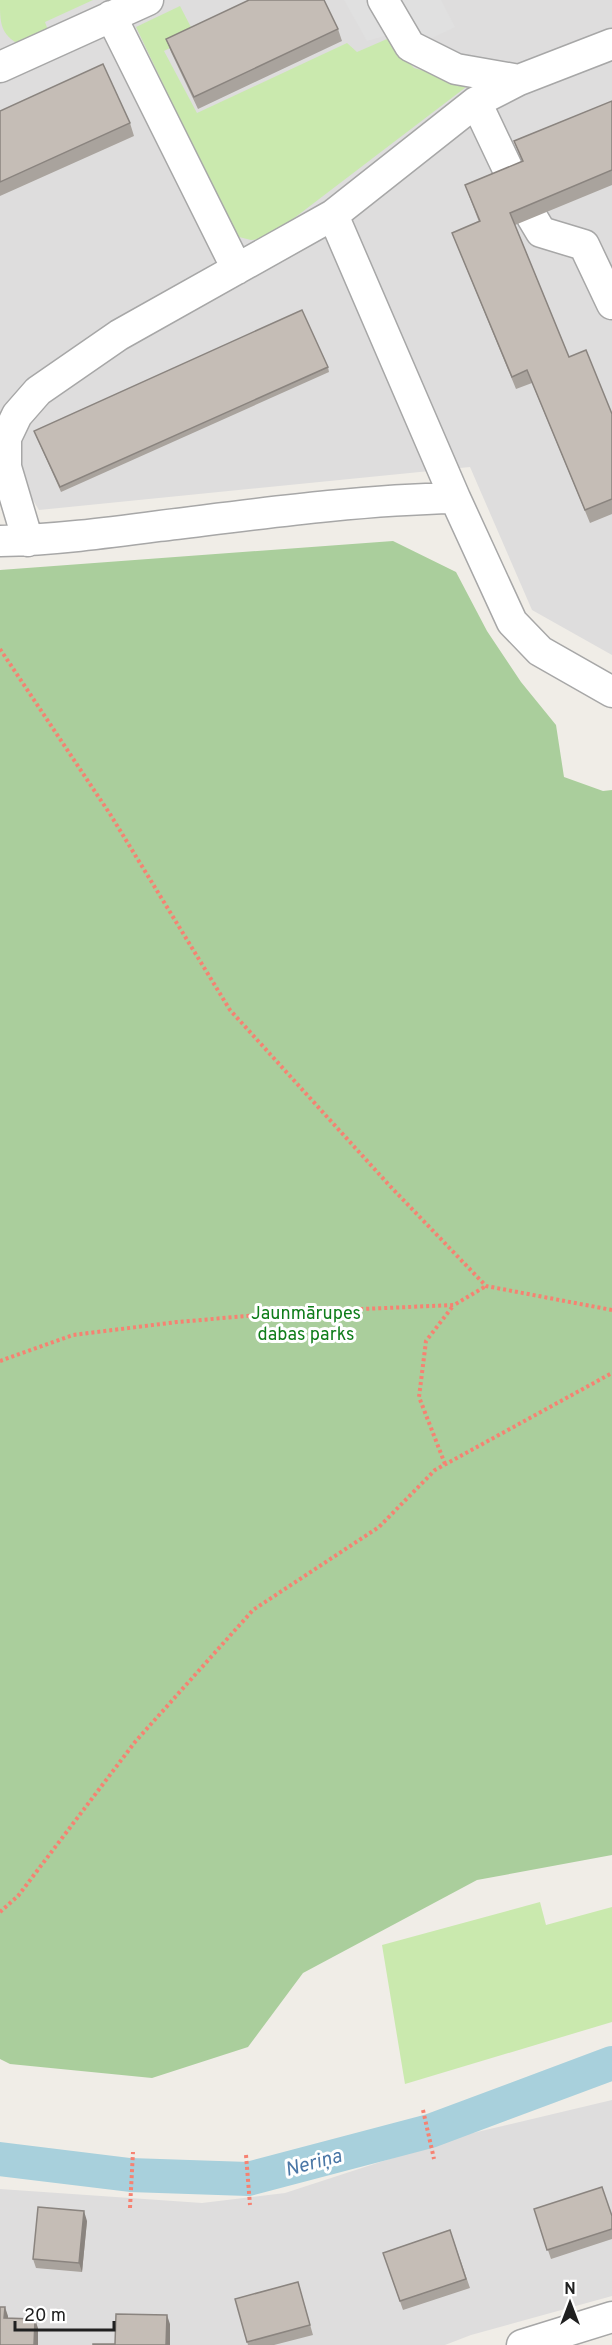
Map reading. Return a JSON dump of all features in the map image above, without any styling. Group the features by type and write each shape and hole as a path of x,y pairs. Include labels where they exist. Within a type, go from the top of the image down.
{"street":[{"path":"1,64 148,0"},
{"path":"383,0 410,46 456,69 519,80"},
{"path":"111,16 237,269"},
{"path":"455,498 337,504 14,541 6,467 6,438 17,415 38,391 119,335 333,215 476,102 519,80 612,44"},
{"path":"476,102 513,180"},
{"path":"333,215 455,498 512,622 540,651 612,692"},
{"path":"532,217 541,232 584,245 612,304"},
{"path":"522,2345 612,2317"}],"path":[{"path":"0,649 110,814 230,1010 389,1185 486,1286 612,1310"},
{"path":"445,1464 419,1397 426,1341 454,1305 486,1286"},
{"path":"0,1361 74,1335 177,1322 294,1312 454,1305"},
{"path":"0,1912 18,1896 135,1742 253,1610 379,1527 435,1470 612,1373"},
{"path":"423,2110 434,2159"},
{"path":"130,2208 133,2152"},
{"path":"246,2155 250,2205"}],"shaded area":[{"path":"0,0 612,0 612,655 532,610 470,467 39,510 0,447"},
{"path":"344,0 441,0 455,27 407,50 388,35 367,41"},
{"path":"612,2100 612,2296 471,2335 445,2345 0,2345 0,2189 202,2203 285,2193 460,2136"}],"green space":[{"path":"0,0 93,0 45,22 49,33 20,45 8,37 2,27"},
{"path":"180,6 195,35 164,51 197,113 347,43 357,52 387,39 414,68 470,84 268,238 251,240 235,236 136,27"},
{"name":"Jaunmārupes dabas parks","path":"393,541 456,572 487,631 521,682 556,725 564,777 603,791 612,790 612,1855 477,1880 303,1973 248,2047 152,2078 10,2064 0,2059 0,570"},
{"path":"540,1902 546,1925 612,1907 612,2022 405,2084 382,1945"}],"building":[{"path":"249,0 324,0 338,29 194,97 166,39"},
{"path":"103,64 130,123 0,182 0,111"},
{"path":"612,101 612,170 510,213 569,357 586,350 612,414 612,499 585,510 527,370 512,377 452,233 480,221 465,185 523,161 514,141"},
{"path":"302,310 328,367 60,487 34,431"},
{"path":"602,2187 612,2216 612,2229 547,2250 534,2209"},
{"path":"38,2207 84,2211 79,2263 33,2259"},
{"path":"450,2230 466,2279 400,2301 383,2253"},
{"path":"298,2282 310,2325 247,2342 235,2299"},
{"path":"0,2307 5,2307 4,2318 35,2319 34,2345 0,2345"},
{"path":"116,2314 167,2315 166,2345 93,2345 115,2344"}],"waterway":[{"name":"Neriņa","path":"0,2159 130,2175 248,2179 430,2131 612,2063"}]}
